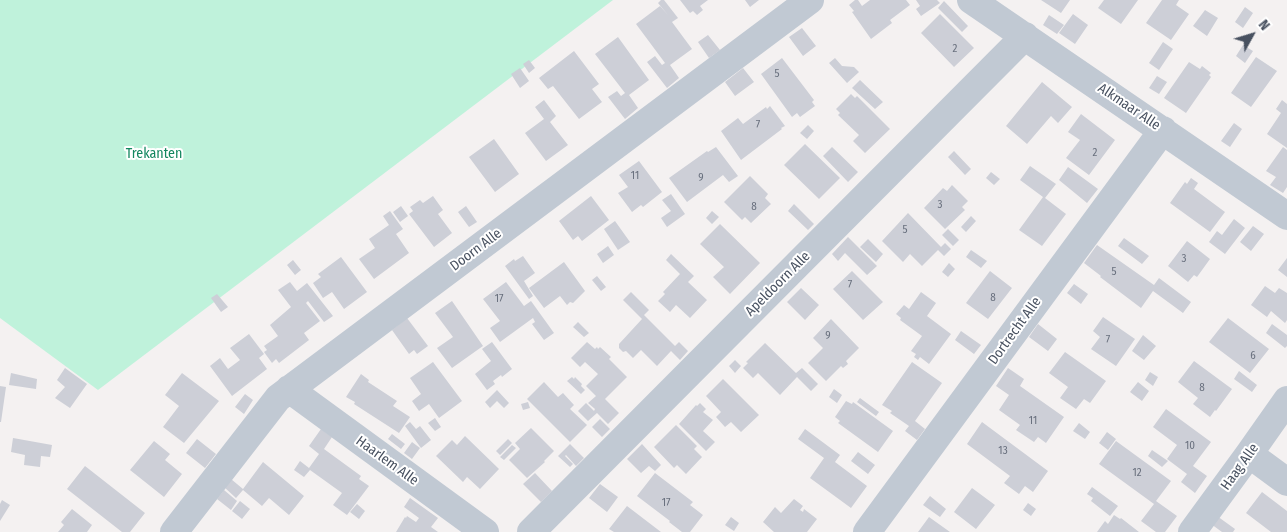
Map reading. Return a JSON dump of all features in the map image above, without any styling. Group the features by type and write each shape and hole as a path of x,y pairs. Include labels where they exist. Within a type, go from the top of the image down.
{"street":[{"name":"Doorn Alle","path":"174,532 278,398 810,0"},
{"name":"Alkmaar Alle","path":"971,0 1287,216"},
{"name":"Apeldoorn Alle","path":"531,532 1025,36"},
{"name":"Dortrecht Alle","path":"867,532 1163,130"},
{"name":"Haarlem Alle","path":"289,389 485,532"},
{"name":"Haag Alle","path":"1192,532 1250,454 1287,400"},
{"path":"1250,454 1287,482"}],"green space":[{"name":"Trekanten","path":"0,0 613,0 98,390 0,318"}],"building":[{"path":"664,0 678,18 672,22 692,49 670,65 679,78 667,88 647,62 655,56 662,65 665,63 636,24 660,6 668,15 658,3"},
{"path":"680,0 708,0 700,6 703,10 697,15 693,11 690,13"},
{"path":"745,0 759,0 750,7"},
{"path":"858,0 862,6 870,0 906,0 910,5 890,20 892,23 871,39 849,5"},
{"path":"916,0 937,0 940,3 921,16 916,9 920,6"},
{"path":"1041,0 1070,0 1061,13"},
{"path":"1104,0 1138,0 1121,24 1098,8"},
{"path":"1162,0 1179,0 1176,5 1189,14 1171,40 1146,23"},
{"path":"944,1 968,26 962,32 938,8"},
{"path":"1245,7 1253,13 1243,28 1235,22"},
{"path":"1205,10 1218,18 1207,36 1193,26"},
{"path":"940,14 974,48 954,67 921,33"},
{"path":"1073,14 1088,25 1075,44 1059,33"},
{"path":"1049,15 1064,25 1057,34 1043,25"},
{"path":"802,28 816,46 803,56 789,37"},
{"path":"708,35 720,50 709,58 698,42"},
{"path":"618,37 649,80 629,95 638,108 625,119 608,97 617,91 621,96 625,93 595,54"},
{"path":"1163,42 1173,49 1159,70 1149,63"},
{"path":"1243,45 1253,51 1245,63 1236,56"},
{"path":"574,51 599,84 592,89 602,102 579,119 553,86 548,89 539,78"},
{"path":"1256,57 1277,71 1251,107 1231,93"},
{"path":"782,58 814,100 812,102 815,106 800,117 797,113 792,117 761,74"},
{"path":"835,58 842,66 854,67 859,72 847,83 829,63"},
{"path":"529,60 535,68 529,73 523,64"},
{"path":"1189,62 1200,69 1202,66 1211,73 1209,75 1211,77 1186,113 1164,98"},
{"path":"520,68 529,81 520,88 511,74"},
{"path":"743,68 754,82 735,96 725,82"},
{"path":"1157,76 1167,82 1159,94 1149,88"},
{"path":"860,80 883,102 875,109 852,88"},
{"path":"1042,82 1072,107 1058,123 1051,116 1027,144 1006,126"},
{"path":"851,94 855,98 857,96 890,129 865,153 853,141 859,135 838,115 840,113 836,109"},
{"path":"544,100 556,116 550,122 568,145 546,161 525,133 544,119 535,107"},
{"path":"1282,100 1287,104 1287,148 1267,134 1281,113 1276,109"},
{"path":"770,106 785,126 741,160 721,131 738,118 743,124"},
{"path":"1081,114 1115,140 1089,175 1066,158 1080,140 1068,132"},
{"path":"1234,123 1242,129 1230,147 1221,141"},
{"path":"808,125 814,131 807,139 800,133"},
{"path":"494,139 519,174 495,192 469,157"},
{"path":"805,144 840,178 819,199 784,165"},
{"path":"716,147 738,176 729,182 723,175 687,202 669,178 707,151"},
{"path":"832,147 858,172 848,182 823,156"},
{"path":"1283,147 1287,150 1287,187 1283,193 1270,185 1276,177 1266,171"},
{"path":"954,151 971,169 965,175 948,157"},
{"path":"639,161 662,192 643,207 641,205 632,212 618,193 628,187 619,175"},
{"path":"1030,166 1056,184 1045,198 1066,214 1042,246 1019,230 1043,197 1020,180"},
{"path":"1068,167 1098,189 1087,203 1059,180"},
{"path":"991,172 1000,179 994,185 986,178"},
{"path":"750,176 768,194 765,198 771,204 751,223 745,217 742,220 724,202"},
{"path":"1191,178 1198,183 1194,189 1225,212 1210,232 1170,203 1185,182 1187,184"},
{"path":"952,185 968,201 962,207 965,210 945,229 924,208 943,188 947,191"},
{"path":"671,194 685,214 667,227 661,218 671,211 662,200"},
{"path":"433,196 443,210 438,214 452,233 434,247 409,214 413,211 410,207 420,200 423,203"},
{"path":"591,196 609,220 582,241 578,236 573,240 559,221"},
{"path":"794,204 814,224 808,230 788,211"},
{"path":"401,206 408,216 400,222 393,212"},
{"path":"466,206 477,222 469,227 458,212"},
{"path":"390,211 403,229 396,234 409,253 374,279 359,259 375,248 369,239 389,225 383,216"},
{"path":"712,211 719,217 712,224 706,218"},
{"path":"908,213 941,247 945,243 951,249 944,256 938,250 922,266 910,254 903,262 882,241"},
{"path":"971,216 976,221 966,232 961,227"},
{"path":"1234,219 1245,228 1225,254 1209,242 1217,231 1222,235"},
{"path":"615,221 630,242 618,250 604,229"},
{"path":"720,224 760,263 730,294 713,277 724,267 700,244"},
{"path":"1253,226 1264,234 1251,251 1240,242"},
{"path":"948,229 959,240 953,246 942,235"},
{"path":"848,237 877,266 867,275 845,253 838,261 832,254"},
{"path":"1124,238 1149,256 1142,264 1118,246"},
{"path":"868,239 883,254 876,262 860,247"},
{"path":"1187,241 1210,259 1197,277 1194,275 1188,282 1168,266"},
{"path":"1097,245 1154,285 1159,278 1191,302 1183,313 1153,291 1141,308 1084,263"},
{"path":"608,246 614,255 603,263 597,254"},
{"path":"971,250 987,261 981,268 966,257"},
{"path":"671,254 694,276 688,282 707,300 690,318 676,305 670,312 658,301 665,294 663,292 680,274 666,260"},
{"path":"523,256 535,273 524,281 533,296 529,299 505,266 514,259 515,261"},
{"path":"341,257 367,292 344,309 332,292 323,298 313,283 321,277 318,274"},
{"path":"1287,258 1287,277 1278,270"},
{"path":"293,260 301,270 295,275 287,265"},
{"path":"564,262 585,291 573,303 570,302 567,305 560,296 544,308 529,288"},
{"path":"949,263 955,269 948,277 942,272"},
{"path":"852,271 883,302 863,320 833,289"},
{"path":"990,271 1012,288 988,319 966,303"},
{"path":"597,276 606,287 601,291 592,280"},
{"path":"290,282 297,291 307,283 333,316 324,322 308,301 306,303 320,321 304,333 309,340 279,363 276,359 272,363 264,352 267,350 264,346 278,336 270,325 291,307 278,290"},
{"path":"506,282 524,306 531,301 554,333 544,340 532,324 535,322 533,318 500,342 490,328 500,321 483,299"},
{"path":"1074,284 1088,294 1081,304 1067,293"},
{"path":"1265,286 1275,293 1279,288 1287,293 1287,320 1285,323 1271,311 1267,317 1251,305"},
{"path":"801,288 819,305 805,320 787,302"},
{"path":"631,292 649,310 644,315 675,346 679,342 688,351 680,360 671,351 657,366 641,350 633,358 626,351 623,352 619,348 619,344 642,319 623,300"},
{"path":"921,292 936,303 927,316 951,334 929,364 920,357 918,360 914,357 916,354 911,351 922,336 900,320 901,318 896,314 904,305 909,309"},
{"path":"217,294 228,307 221,312 211,298"},
{"path":"452,301 483,346 452,368 437,348 453,337 435,313"},
{"path":"1103,317 1135,339 1116,366 1091,349 1100,337 1093,331"},
{"path":"407,318 428,346 417,354 414,350 409,354 392,330"},
{"path":"1228,318 1269,349 1250,373 1209,342"},
{"path":"831,319 859,348 846,361 848,364 843,368 841,366 826,381 808,363 823,348 813,338"},
{"path":"578,322 589,333 584,337 573,327"},
{"path":"1038,324 1057,339 1048,351 1029,337"},
{"path":"1272,324 1287,335 1287,346 1285,348 1266,333"},
{"path":"961,331 981,345 974,354 955,340"},
{"path":"249,334 264,354 259,358 267,369 232,396 210,366 220,358 228,369 240,360 230,348"},
{"path":"1143,335 1156,346 1144,360 1132,351"},
{"path":"492,342 512,369 493,381 495,384 487,390 475,374 491,361 482,349"},
{"path":"587,342 595,349 600,347 627,377 605,399 619,413 608,424 597,413 588,421 578,411 586,403 594,411 595,409 588,403 596,396 586,386 598,374 585,362 580,367 571,358"},
{"path":"765,343 796,373 802,368 818,384 811,391 797,377 780,395 758,373 753,378 743,368 748,363 746,362"},
{"path":"1065,352 1106,381 1090,403 1084,399 1076,409 1060,398 1068,387 1049,373"},
{"path":"735,360 741,366 735,373 729,366"},
{"path":"1194,361 1232,389 1210,417 1193,404 1198,398 1178,382"},
{"path":"433,362 462,401 439,418 429,404 419,411 412,401 421,394 410,378"},
{"path":"912,362 942,383 915,421 925,429 917,440 905,431 909,426 882,405"},
{"path":"65,368 87,384 70,408 55,398 65,387 57,380"},
{"path":"1008,368 1024,379 1020,386 1064,417 1046,443 1038,437 1034,442 1016,430 1020,425 999,410 1009,395 996,386"},
{"path":"1239,371 1257,385 1252,392 1234,379"},
{"path":"1150,372 1158,377 1153,386 1145,380"},
{"path":"11,373 37,379 36,389 9,385"},
{"path":"182,373 219,401 184,443 163,427 179,406 165,395"},
{"path":"361,374 369,380 368,382 397,401 393,406 410,417 399,433 346,397"},
{"path":"572,377 574,379 575,377 582,384 581,386 585,390 581,394 567,381"},
{"path":"723,379 759,415 741,432 731,422 725,427 716,417 721,412 706,396"},
{"path":"544,382 558,397 563,393 574,405 570,409 587,425 570,442 527,399"},
{"path":"1138,382 1149,391 1142,401 1130,392"},
{"path":"0,386 6,387 1,422 0,422"},
{"path":"834,389 842,395 837,403 829,397"},
{"path":"497,390 509,403 504,408 497,401 490,408 485,402"},
{"path":"245,394 253,400 244,414 235,407"},
{"path":"860,398 879,412 876,416 857,402"},
{"path":"846,401 852,404 853,402 893,431 878,452 838,423 840,421 835,417"},
{"path":"528,402 530,408 523,410 521,404"},
{"path":"700,403 706,409 703,412 713,420 703,431 715,442 706,451 679,424"},
{"path":"1166,409 1211,442 1193,466 1207,476 1195,493 1181,482 1187,474 1167,459 1177,445 1153,427"},
{"path":"435,418 441,427 435,431 428,423"},
{"path":"600,419 610,429 602,437 592,427"},
{"path":"410,422 416,429 420,426 431,440 421,448 405,426"},
{"path":"982,422 1048,471 1033,492 1025,486 1019,494 1004,483 1010,476 967,444"},
{"path":"1079,423 1090,432 1085,439 1073,431"},
{"path":"676,425 697,446 694,449 702,457 686,474 677,465 674,468 654,447"},
{"path":"531,428 554,451 527,478 509,460 520,449 515,443"},
{"path":"321,429 332,437 324,449 361,476 359,479 369,486 347,515 333,505 342,493 310,470 304,477 294,470 300,461 309,468 319,454 309,446"},
{"path":"805,429 840,455 835,462 867,486 851,508 810,478 824,458 798,439"},
{"path":"1107,432 1116,439 1108,450 1099,443"},
{"path":"392,434 405,444 401,449 388,439"},
{"path":"465,436 499,469 480,489 467,477 463,482 436,456 452,440 457,445"},
{"path":"13,438 52,445 50,457 41,456 40,467 24,465 25,455 11,452"},
{"path":"197,439 216,454 205,468 186,453"},
{"path":"508,439 512,443 500,455 496,451"},
{"path":"154,441 170,454 165,460 182,474 164,497 130,470"},
{"path":"1116,441 1171,481 1156,501 1177,516 1165,532 1156,532 1141,521 1154,504 1099,464"},
{"path":"412,442 420,448 412,459 404,453"},
{"path":"570,444 584,458 576,466 566,455 573,464 570,467 558,456"},
{"path":"642,444 661,465 655,471 649,466 641,473 627,459"},
{"path":"512,445 516,448 504,460 500,457"},
{"path":"1152,450 1168,461 1162,467 1148,456"},
{"path":"858,452 875,465 868,474 851,461"},
{"path":"263,462 304,496 289,515 269,498 262,506 243,490 236,498 224,487 231,479 243,489"},
{"path":"85,466 145,513 130,532 122,532 67,489"},
{"path":"535,473 552,491 541,502 523,484"},
{"path":"655,473 693,502 690,505 703,515 690,532 682,532 637,496"},
{"path":"600,484 618,497 607,512 589,498"},
{"path":"1092,487 1118,506 1110,516 1091,501 1093,498 1087,494"},
{"path":"972,488 995,505 976,529 954,512"},
{"path":"224,490 237,501 231,510 217,499"},
{"path":"1262,492 1287,511 1287,532 1271,532 1246,513"},
{"path":"930,496 946,509 940,517 923,505"},
{"path":"410,498 438,518 431,527 438,532 396,532 405,517 407,516 416,522 419,518 404,507"},
{"path":"794,499 803,506 800,510 803,512 804,509 817,519 807,532 774,532 763,522 775,507 781,513"},
{"path":"2,500 10,505 0,521 0,504"},
{"path":"240,501 250,509 242,519 232,511"},
{"path":"1028,503 1036,509 1031,516 1023,510"},
{"path":"357,504 365,511 359,519 350,512"},
{"path":"627,506 661,532 614,532 609,529"},
{"path":"72,509 92,525 87,532 58,532 64,525 61,522"},
{"path":"1114,515 1139,532 1097,532 1105,521 1108,524"},
{"path":"1217,516 1235,529 1233,532 1222,532 1211,524"},
{"path":"731,517 739,523 734,531 725,525"},
{"path":"929,517 950,532 918,532"}]}
